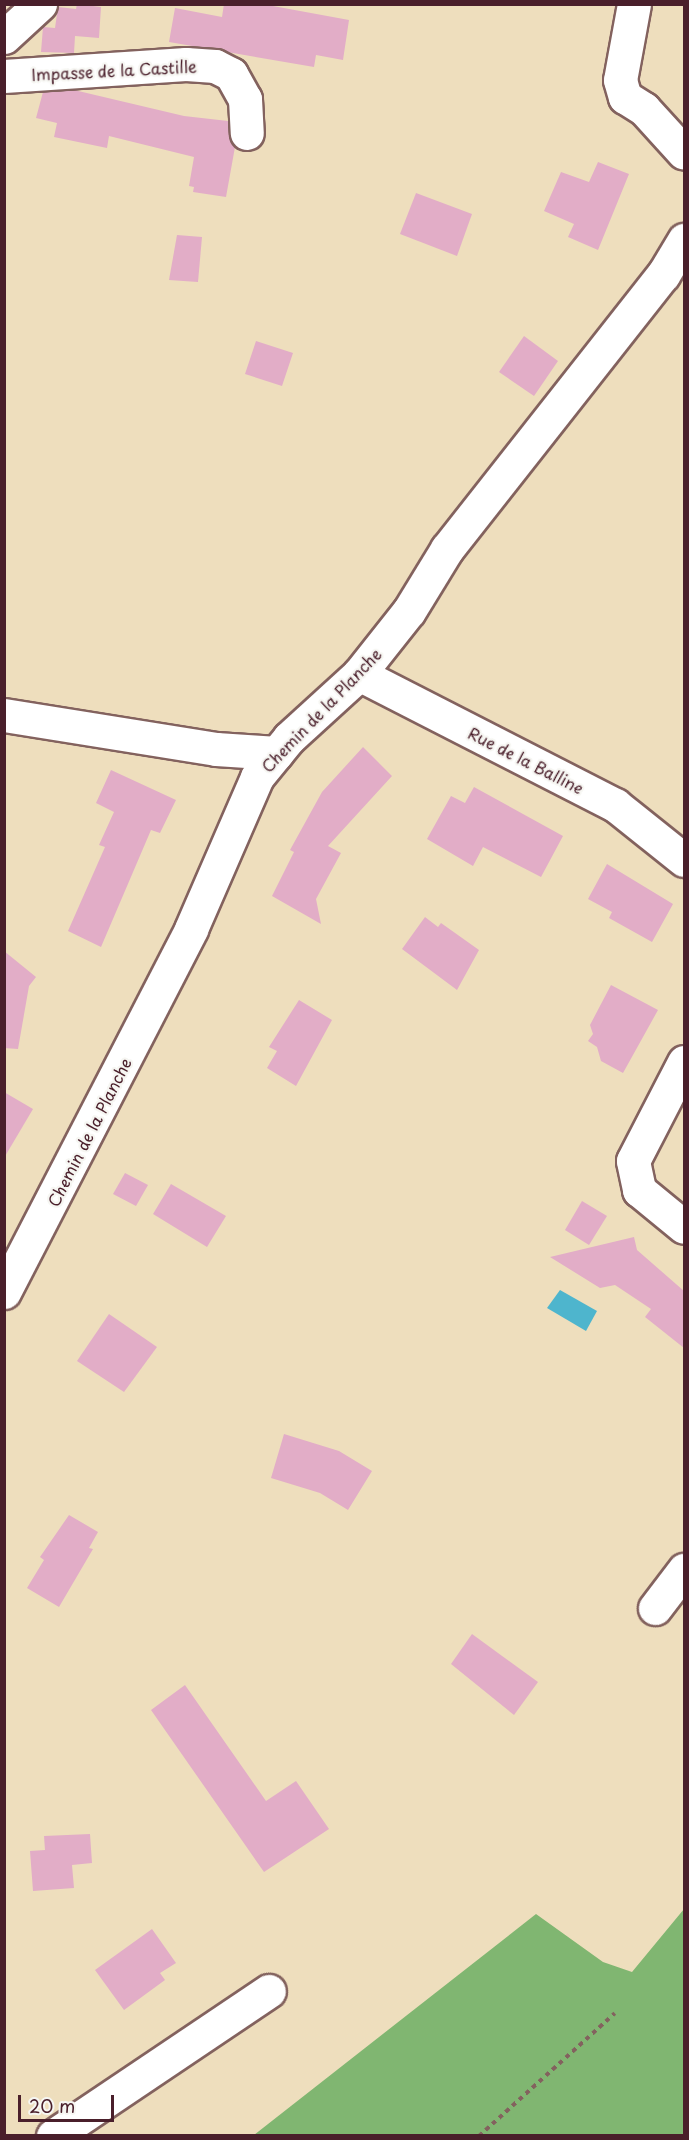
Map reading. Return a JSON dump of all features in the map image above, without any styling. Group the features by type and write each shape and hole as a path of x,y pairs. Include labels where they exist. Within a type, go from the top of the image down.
{"street":[{"path":"4,37 40,4"},
{"path":"634,4 620,80 625,97 644,109 684,153"},
{"name":"Impasse de la Castille","path":"4,76 186,64 215,66 231,74 245,99 247,133"},
{"name":"Chemin de la Planche","path":"4,1292 190,929 257,777 277,753 359,674 409,611 447,549 663,275 684,240"},
{"name":"Rue de la Balline","path":"359,674 615,805 684,860"},
{"path":"4,716 216,749 277,753"},
{"path":"684,1062 633,1161 639,1190 684,1227"},
{"path":"656,1608 684,1570"},
{"path":"53,2136 269,1992"}],"path":[{"path":"479,2136 615,2013"}],"green space":[{"path":"684,1909 684,2135 254,2135 536,1914 603,1962 632,1972"}],"water":[{"path":"560,1290 597,1311 586,1331 547,1308"}],"building":[{"path":"77,4 101,7 99,38 75,36 74,53 41,52 43,27 55,28 58,7 76,9"},
{"path":"224,4 262,4 349,20 343,60 316,55 314,67 169,42 175,8 222,17"},
{"path":"74,90 184,116 228,121 235,147 226,197 193,192 194,187 189,186 194,157 109,136 107,148 54,137 57,123 36,118 43,92"},
{"path":"598,162 629,174 598,250 568,237 574,224 544,211 561,172 589,182"},
{"path":"416,193 472,214 457,256 400,234"},
{"path":"177,235 202,237 198,282 169,280"},
{"path":"524,336 558,361 534,396 499,372"},
{"path":"256,341 293,353 282,386 245,374"},
{"path":"363,747 392,776 328,846 341,853 316,899 321,924 272,896 294,852 290,850 322,792"},
{"path":"111,770 176,800 160,833 151,830 101,947 68,931 105,847 99,845 114,812 96,803"},
{"path":"474,787 563,836 541,877 483,847 473,866 427,839 451,796 465,803"},
{"path":"607,864 673,904 652,942 609,918 612,912 588,899"},
{"path":"425,917 438,927 441,923 479,950 457,990 402,949"},
{"path":"4,951 36,977 29,986 18,1049 4,1048"},
{"path":"611,985 658,1010 623,1073 601,1061 597,1047 588,1041 593,1034 590,1025"},
{"path":"299,1000 332,1020 296,1086 267,1068 277,1051 269,1047"},
{"path":"4,1092 33,1109 4,1158"},
{"path":"125,1173 148,1185 136,1206 113,1194"},
{"path":"171,1184 226,1216 207,1247 153,1214"},
{"path":"582,1201 607,1216 589,1245 565,1230"},
{"path":"634,1237 637,1250 684,1291 684,1348 645,1317 651,1309 615,1285 600,1288 550,1257"},
{"path":"109,1314 157,1347 124,1392 77,1361"},
{"path":"284,1434 339,1451 372,1471 348,1510 320,1493 271,1478"},
{"path":"69,1515 98,1532 89,1548 93,1549 59,1607 27,1588 44,1560 40,1557"},
{"path":"472,1634 538,1682 514,1715 451,1664"},
{"path":"185,1685 266,1801 296,1781 329,1829 264,1872 151,1710"},
{"path":"90,1834 92,1863 72,1865 74,1888 33,1891 30,1851 45,1850 44,1836"},
{"path":"152,1929 176,1963 160,1973 165,1980 124,2010 95,1970"}]}
